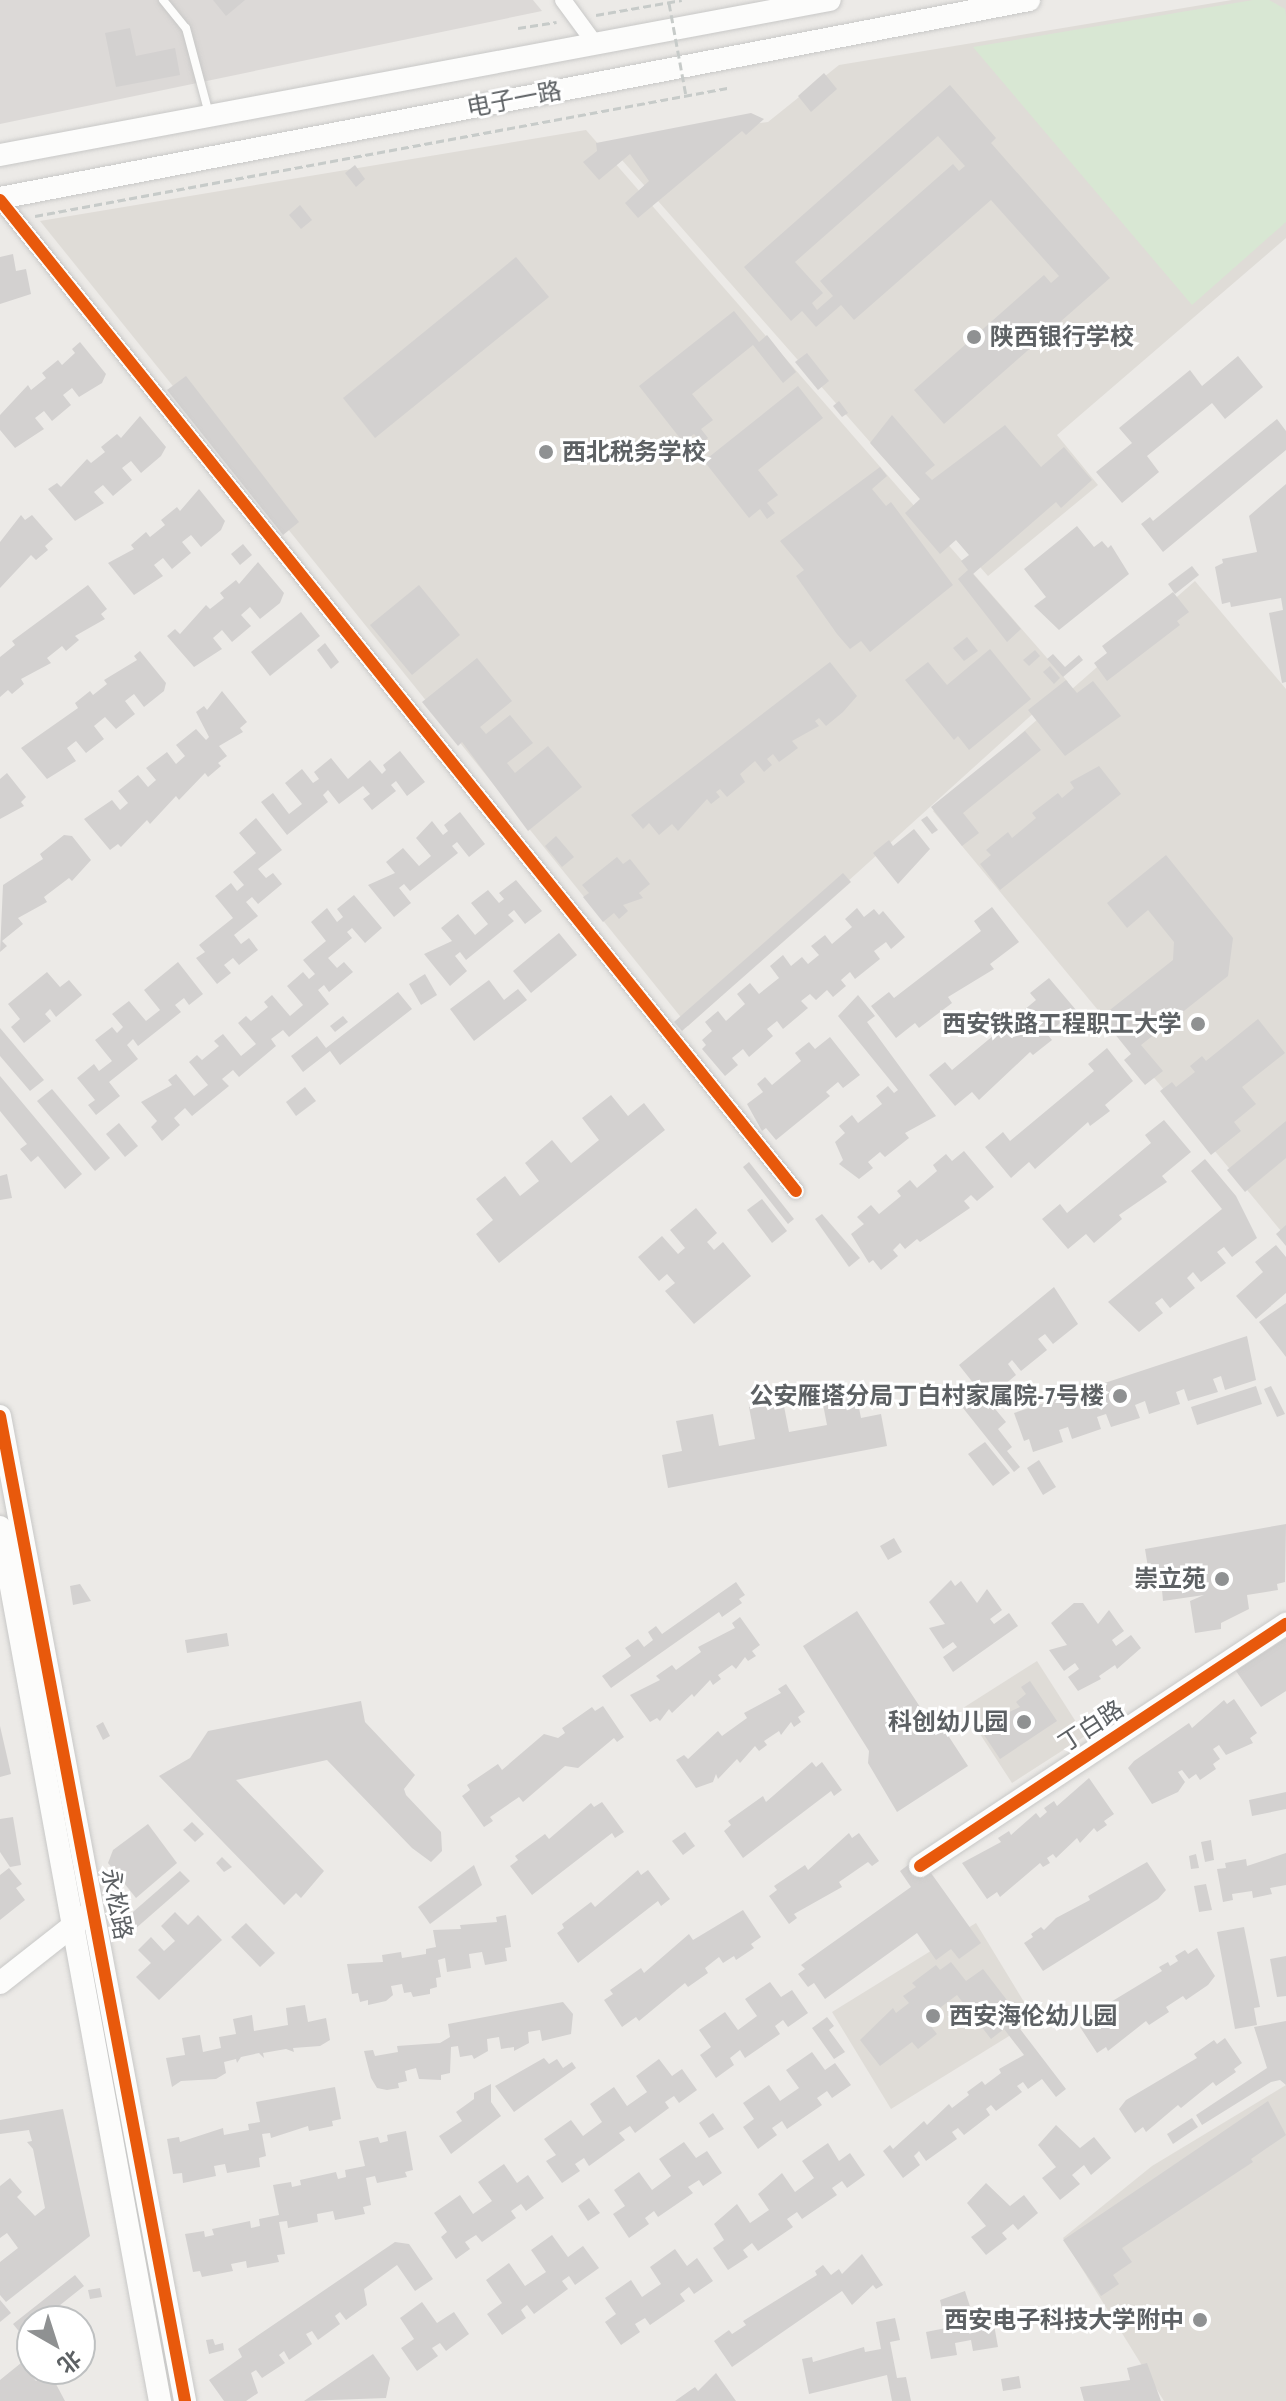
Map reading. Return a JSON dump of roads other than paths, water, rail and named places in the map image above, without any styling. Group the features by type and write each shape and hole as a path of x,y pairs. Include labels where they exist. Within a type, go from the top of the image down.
{"street":[{"path":"563,0 596,45"},
{"name":"电子一路","path":"0,155 830,0"},
{"name":"电子一路","path":"0,199 1029,0"},
{"path":"0,199 796,1191"},
{"name":"永松路","path":"0,1416 96,1909 185,2401"},
{"name":"永松路","path":"0,1527 76,1923 160,2401"},
{"name":"丁白路","path":"920,1866 1286,1624"},
{"path":"0,1983 96,1909"}],"lane":[{"path":"163,0 186,28 209,115"}],"place":[{"name":"陕西银行学校","path":"974,337"},
{"name":"西北税务学校","path":"546,452"},
{"name":"西安铁路工程职工大学","path":"1198,1024"},
{"name":"公安雁塔分局丁白村家属院-7号楼","path":"1120,1396"},
{"name":"崇立苑","path":"1222,1579"},
{"name":"科创幼儿园","path":"1024,1722"},
{"name":"西安海伦幼儿园","path":"933,2016"},
{"name":"西安电子科技大学附中","path":"1200,2320"}]}
